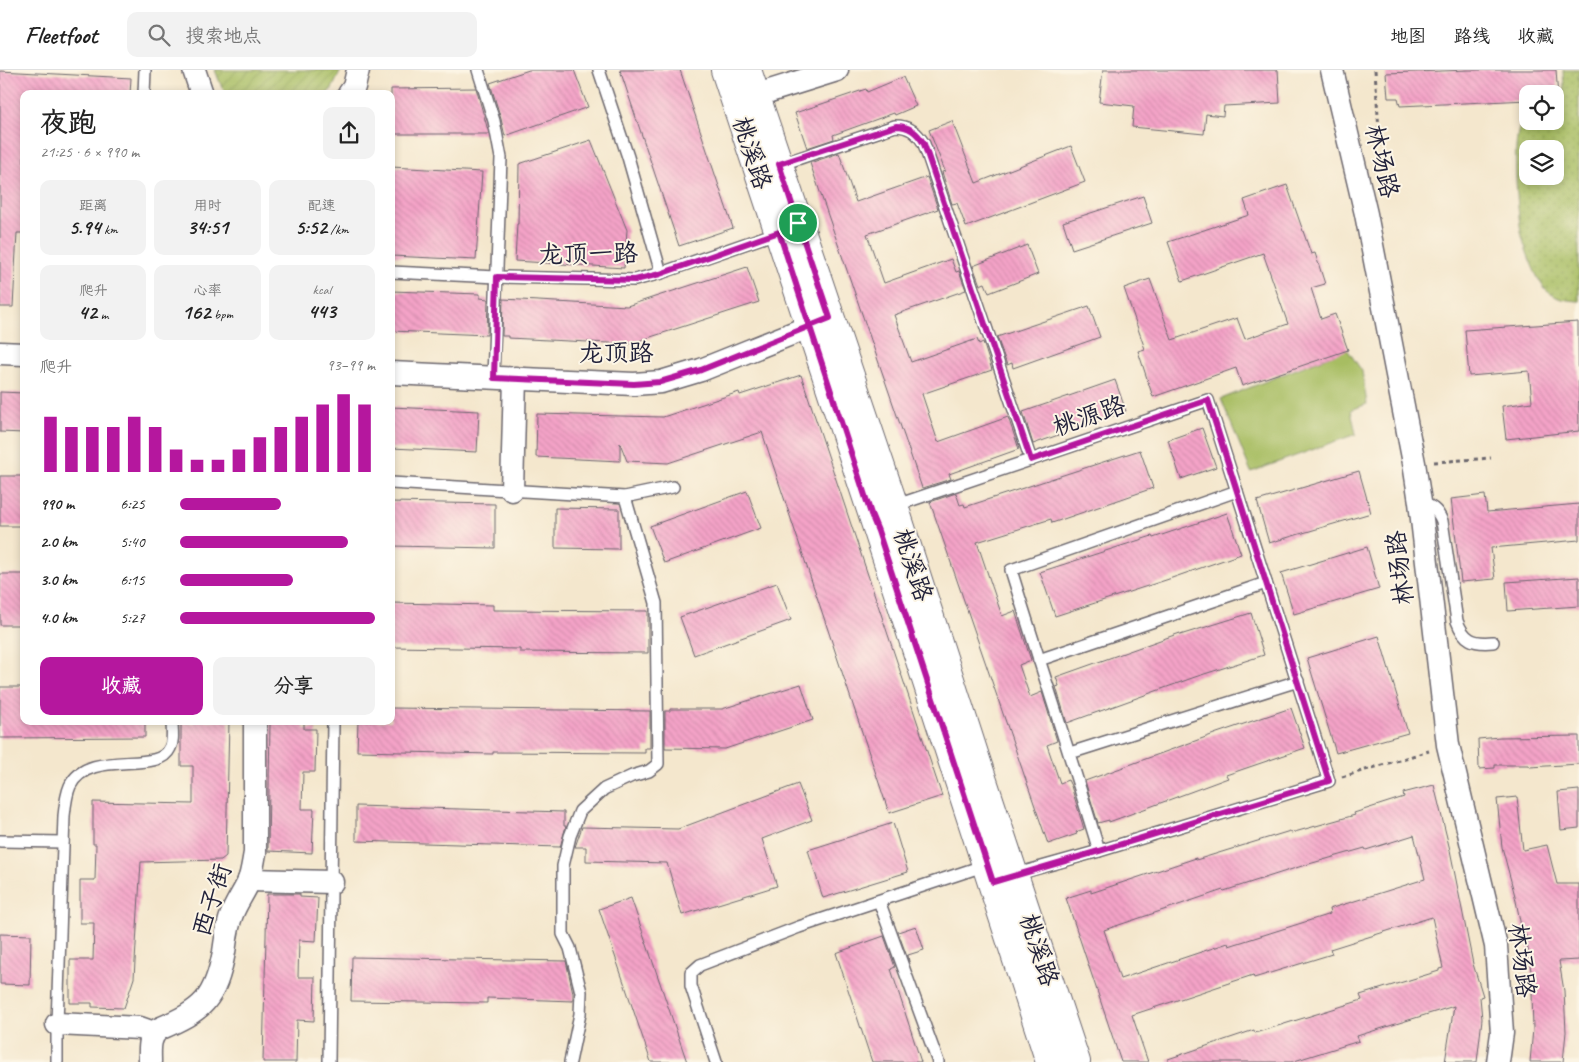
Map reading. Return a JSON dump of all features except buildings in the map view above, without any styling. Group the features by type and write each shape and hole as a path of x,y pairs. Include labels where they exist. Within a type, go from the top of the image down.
{"street":[{"path":"194,70 201,90"},
{"path":"352,90 358,70"},
{"name":"桃溪路","path":"724,70 745,99 779,164 820,323 999,867 1050,1062"},
{"name":"桃溪路","path":"747,70 745,99 779,232 820,323"},
{"path":"745,99 837,70"},
{"name":"林场路","path":"1332,70 1366,214 1414,463 1448,745 1496,946 1502,1033 1498,1062"},
{"name":"龙顶路","path":"395,373 634,384 660,382 701,370 820,323"},
{"path":"0,353 20,354"},
{"path":"504,378 512,490"},
{"name":"西子街","path":"154,1033 195,1012 207,998 218,979 232,914 249,880 255,853 255,725"},
{"name":"桃溪路","path":"999,867 1076,1062"},
{"path":"249,880 332,882"},
{"path":"57,1024 140,1028 154,1033 150,1042 150,1062"}],"lane":[{"path":"144,90 145,70"},
{"path":"478,70 494,121 501,158 497,277 504,378"},
{"path":"598,70 628,158 660,274"},
{"path":"779,164 896,126 904,126 918,134 927,153 1031,460"},
{"name":"龙顶一路","path":"395,272 635,280 660,274 779,232"},
{"name":"桃源路","path":"883,510 1208,400 1237,491"},
{"path":"395,483 625,497 673,487"},
{"path":"716,1062 691,986 691,974 700,965 799,927 879,900 999,867 1099,851 1329,781 1237,491 1011,570 1070,753 1099,851"},
{"path":"570,1062 580,1014 581,992 570,948 562,934 562,866 570,836 580,811 604,788 649,771 658,764 656,603 625,497"},
{"path":"1420,502 1437,511 1442,521 1457,621 1463,634 1478,643 1493,642"},
{"path":"1039,660 1266,584"},
{"path":"1070,753 1298,681"},
{"path":"57,1062 63,842 65,801 70,785 80,772 96,765 161,758 170,749 172,743 172,725"},
{"path":"329,1062 333,725"},
{"path":"0,841 63,842"},
{"path":"879,900 938,1062"}],"path":[{"path":"1376,70 1380,146"},
{"path":"1414,463 1491,458"},
{"path":"1329,781 1448,745"}],"green space":[{"path":"215,70 341,70 331,90 224,90"},
{"path":"1563,70 1579,70 1579,301 1566,300 1555,296 1547,291 1539,280 1531,264 1521,232 1517,193 1516,143 1518,131 1519,129 1564,130"},
{"path":"1347,349 1362,371 1367,404 1351,410 1356,434 1251,472 1221,399"}],"route":[{"path":"798,223 779,164 896,126 904,126 911,129 918,134 924,144 1031,460 1208,400 1329,781 993,882 871,514 810,327 779,232 660,274 635,280 497,277 494,378 634,384 660,382 701,370 810,327 830,318 798,223"}]}
